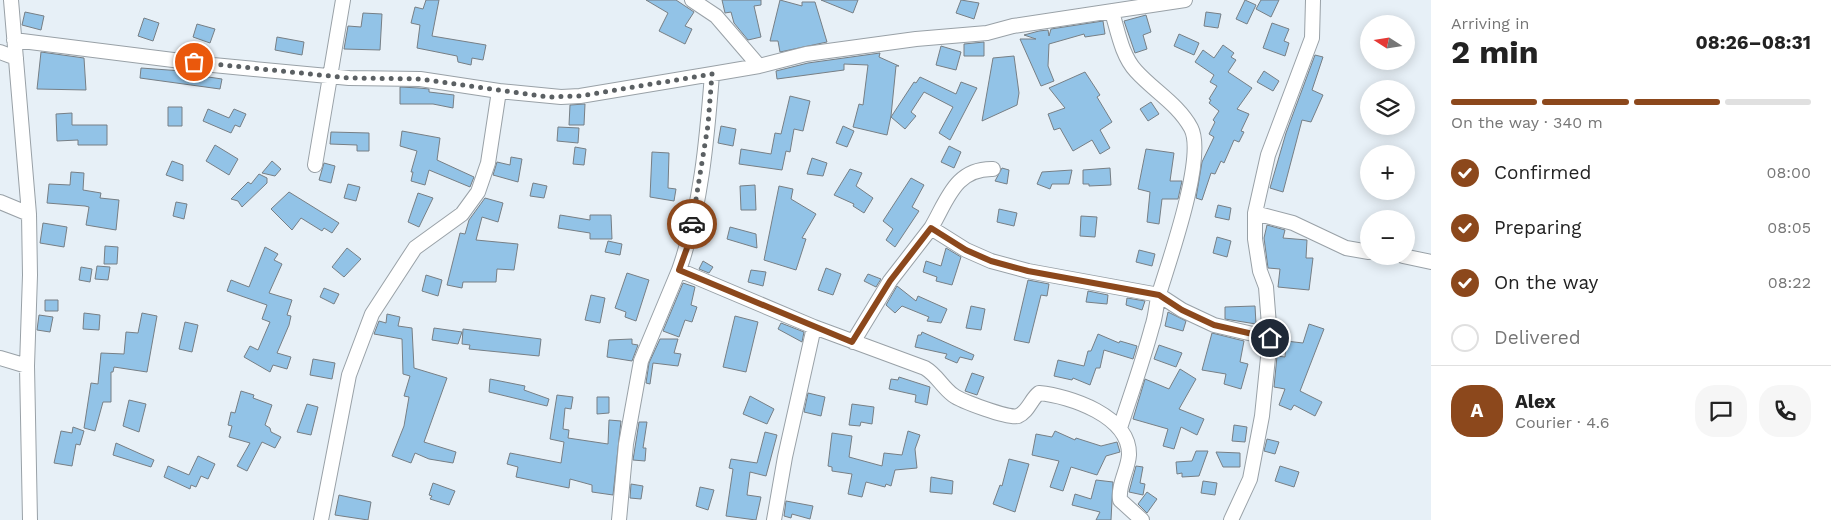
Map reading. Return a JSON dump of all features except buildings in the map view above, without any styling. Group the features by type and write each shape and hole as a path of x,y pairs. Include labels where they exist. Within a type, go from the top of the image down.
{"street":[{"path":"11,0 29,214 30,275 26,366 30,520"},
{"path":"315,164 343,0"},
{"path":"692,0 716,16 759,66"},
{"path":"14,40 330,76 420,79 548,97 580,96 759,66 806,54 916,38 987,32 1013,26 1185,0"},
{"path":"1231,520 1250,479 1262,416 1270,338 1266,287 1260,271 1255,239 1255,213 1268,155 1312,38 1313,0"},
{"path":"1112,12 1123,49 1130,63 1171,103 1191,128 1195,142 1186,198 1159,295 1153,324 1120,428"},
{"path":"0,52 16,58"},
{"path":"619,520 626,444 641,361 687,248 700,182 712,74"},
{"path":"321,520 349,375 372,314 415,248 462,214 478,192 488,163 499,91"},
{"path":"852,342 890,281 931,228 950,193 960,180 971,171 992,169"},
{"path":"0,202 29,214"},
{"path":"1255,213 1293,223 1346,248 1360,250"},
{"path":"931,228 966,250 1009,266 1159,295 1182,310 1214,325 1270,338"},
{"path":"1415,259 1431,262"},
{"path":"679,270 814,327 925,368 934,374 943,387 954,396 1008,416 1017,416 1024,412 1032,398 1039,393 1081,403 1101,413 1120,428 1128,440 1129,456 1120,500 1142,520"},
{"path":"774,520 785,457 814,327"},
{"path":"0,358 26,366"}],"way so far":[{"path":"194,62 362,79 420,79 548,97 580,96 712,74 708,125 692,224"}],"route":[{"path":"692,224 687,248 679,270 852,342 890,281 931,228 966,250 991,261 1028,271 1159,295 1182,310 1214,325 1270,338"}]}
